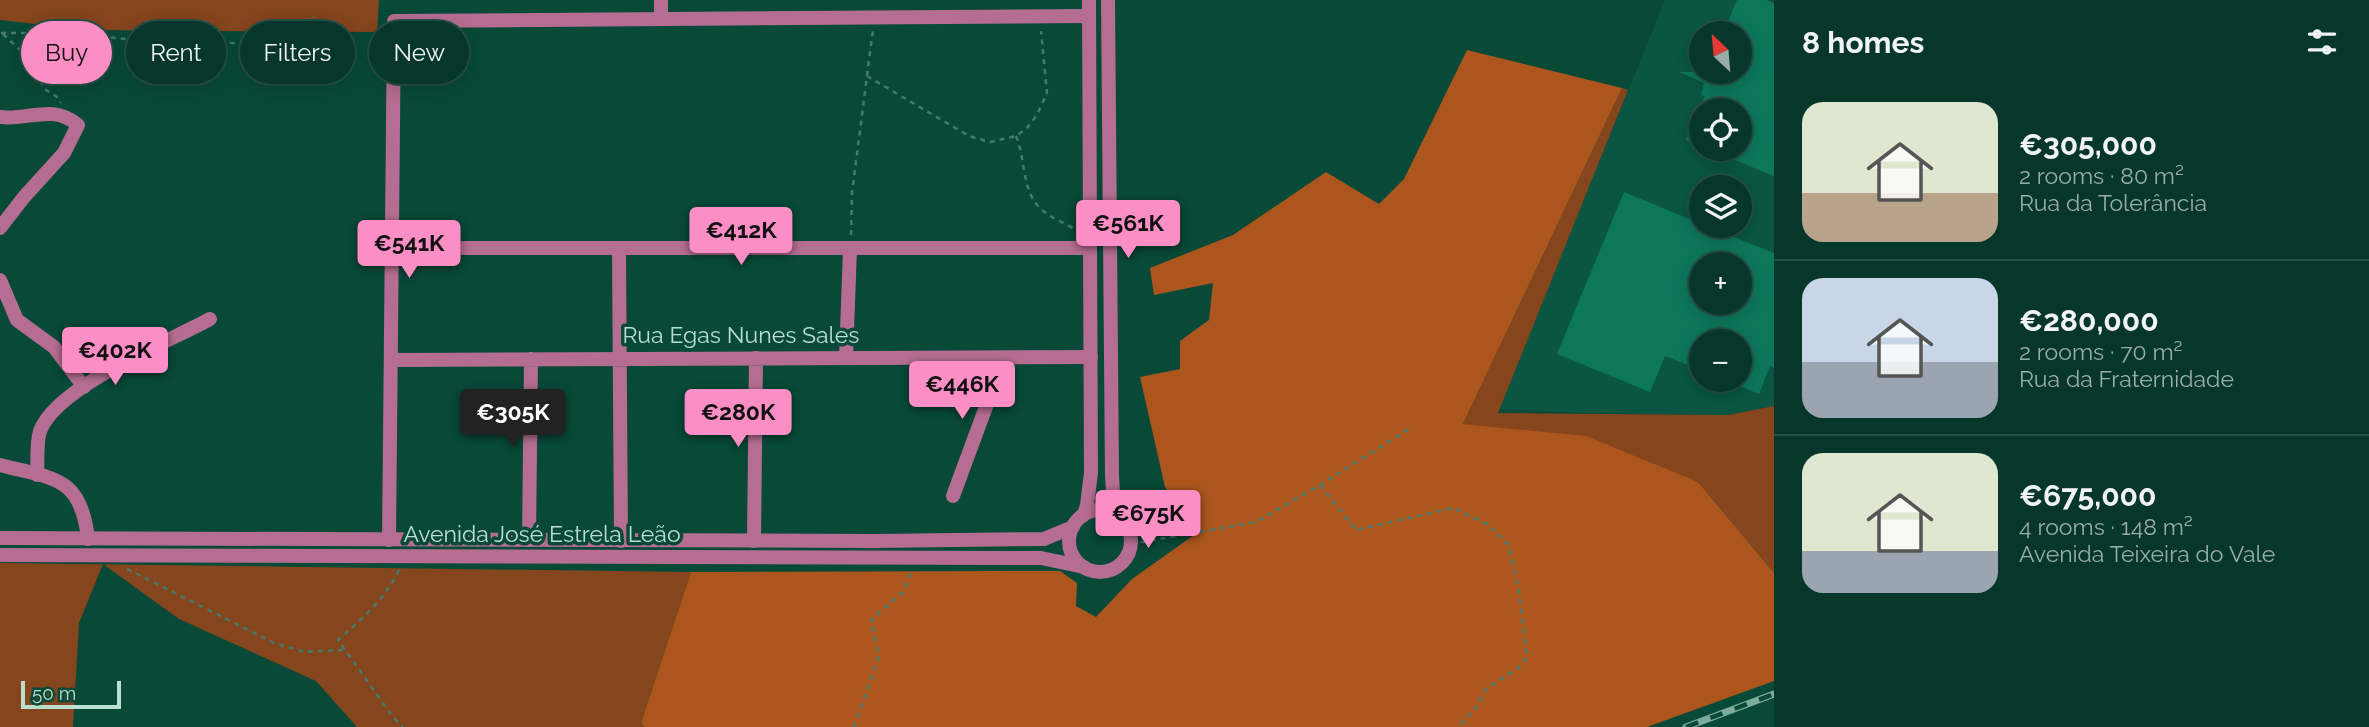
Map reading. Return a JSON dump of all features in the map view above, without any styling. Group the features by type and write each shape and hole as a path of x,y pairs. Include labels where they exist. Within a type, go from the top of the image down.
{"street":[{"path":"661,0 661,18"},
{"path":"1089,0 1091,473 1084,515 1073,527 1069,545 1072,554 1084,568 1093,571 1114,569 1123,563 1131,544 1131,533 1113,494 1112,476 1108,0"},
{"path":"389,540 394,21 1089,16"},
{"path":"0,117 15,119 39,112 69,117 78,125 64,153 0,228"},
{"path":"392,248 850,249 1090,243"},
{"path":"846,358 850,249"},
{"path":"620,250 621,541"},
{"path":"0,280 17,320 54,347 84,387"},
{"path":"37,475 40,432 53,409 102,374 210,319"},
{"name":"Rua Egas Nunes Sales","path":"391,360 1091,357"},
{"path":"754,541 756,358"},
{"path":"953,496 1004,358"},
{"path":"529,540 531,359"},
{"path":"0,465 52,478 72,489 85,515 88,539"},
{"path":"1084,515 1102,510 1111,512 1126,524"},
{"name":"Avenida José Estrela Leão","path":"0,538 621,541 1044,539 1073,527"},
{"name":"Avenida José Estrela Leão","path":"0,555 1041,558 1084,568"}],"path":[{"path":"867,76 969,136 990,142 1016,136 1026,129 1037,115 1047,93 1039,16"},
{"path":"1,33 63,33 136,40 185,36 259,45 314,17"},
{"path":"850,249 852,193 874,17"},
{"path":"1,33 20,50 37,79 46,90 57,97 69,117"},
{"path":"1016,136 1027,184 1040,209 1090,243"},
{"path":"1131,544 1256,522 1409,429"},
{"path":"1320,485 1356,530 1452,508 1487,524 1509,545 1519,592 1527,657 1521,666 1486,689 1475,709 1458,727"},
{"path":"403,727 338,640 369,613 390,588 405,556"},
{"path":"853,727 879,656 871,620 903,592 917,558"},
{"path":"123,567 274,643 305,652 343,650"}],"shaded area":[{"path":"0,0 379,0 378,21 369,21 369,32 355,32 355,21 240,21 240,31 226,31 226,21 126,21 126,30 112,30 112,21 21,22 0,20"},
{"path":"1665,0 1774,0 1774,406 1728,415 1499,409"},
{"path":"1467,50 1622,88 1463,424 1586,436 1698,482 1774,573 1774,681 1647,727 645,727 641,723 691,572 1060,571 1077,583 1076,606 1096,617 1132,579 1194,535 1165,487 1140,377 1180,369 1180,341 1209,320 1213,283 1154,295 1150,268 1233,235 1326,172 1379,204 1404,179"},
{"path":"1622,88 1628,90 1498,413 1728,415 1774,406 1774,573 1698,482 1463,424"},
{"path":"0,563 103,564 79,623 73,727 0,727"},
{"path":"103,564 691,572 641,723 645,727 357,727 316,681 179,619"}],"building":[{"path":"1737,0 1766,0 1774,3 1774,176 1737,161 1752,161 1752,98 1704,98 1701,95 1704,84 1752,84 1752,21 1728,21"},
{"path":"1624,192 1689,219 1689,238 1736,238 1774,253 1774,368 1770,366 1759,394 1752,391 1752,329 1689,329 1689,365 1665,356 1650,392 1557,354"}],"railway":[{"path":"1686,727 1774,694"}]}
